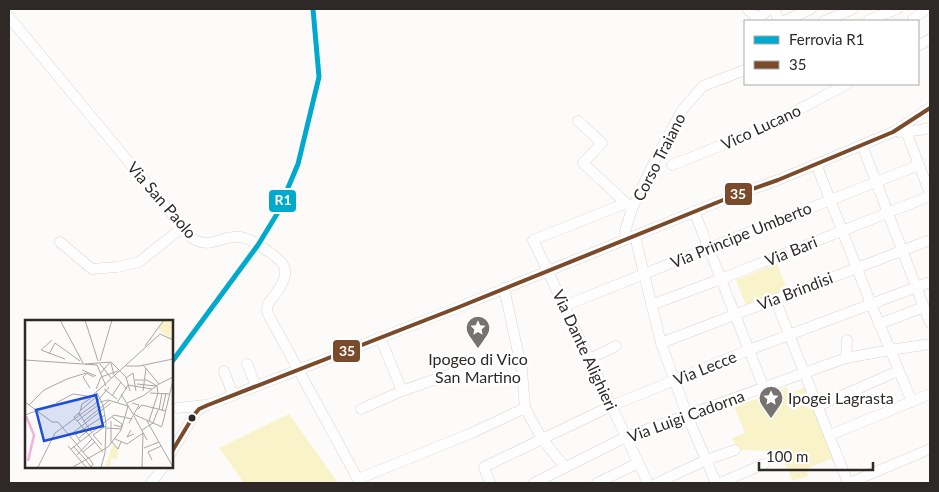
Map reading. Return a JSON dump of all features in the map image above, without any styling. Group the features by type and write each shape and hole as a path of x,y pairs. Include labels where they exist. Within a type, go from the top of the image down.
{"street":[{"path":"747,9 757,20 770,9"},
{"path":"774,9 781,20"},
{"path":"784,20 811,9"},
{"path":"826,20 853,9"},
{"path":"869,20 897,9"},
{"path":"913,19 926,9"},
{"name":"Via San Paolo","path":"9,17 194,239 201,242 213,242 235,237 246,238 283,264 285,276 268,304 267,311 299,370"},
{"path":"919,45 930,38"},
{"name":"Corso Traiano","path":"631,238 625,231 629,206 683,109 703,86 744,70"},
{"name":"Vico Lucano","path":"672,165 762,129 845,85"},
{"path":"172,452 199,409 631,238 694,211 778,180 893,132 930,108"},
{"path":"578,121 602,143 583,163 629,206"},
{"path":"893,132 930,128"},
{"path":"906,131 930,195"},
{"path":"862,145 930,324"},
{"path":"816,164 912,402"},
{"name":"Via Principe Umberto","path":"564,306 919,166"},
{"name":"Via Bari","path":"651,305 843,231 930,195"},
{"name":"Via Dante Alighieri","path":"629,206 533,240 648,483"},
{"path":"694,211 764,388"},
{"path":"60,242 92,269 117,267 139,262 183,227"},
{"path":"631,238 644,274 661,343 687,415 716,483"},
{"name":"Via Brindisi","path":"661,343 930,240"},
{"name":"Via Lecce","path":"490,483 484,467 611,406 790,334 930,282"},
{"path":"504,288 522,371 525,408 542,439 565,467"},
{"path":"775,299 849,483 930,449"},
{"path":"879,324 924,307"},
{"path":"380,337 402,391"},
{"path":"846,358 847,340"},
{"name":"Via Luigi Cadorna","path":"534,483 626,437 846,358 930,344"},
{"path":"589,359 616,346"},
{"path":"248,364 256,386"},
{"path":"299,370 359,481 472,433 525,408"},
{"path":"818,406 898,371"},
{"path":"224,372 232,395"},
{"path":"361,409 402,391 450,374"},
{"path":"830,435 930,394"},
{"path":"178,408 208,405"},
{"path":"657,483 706,460 735,450"},
{"path":"597,483 638,463"},
{"path":"720,483 764,464"},
{"path":"151,483 163,467"}],"shaded area":[{"path":"777,264 787,289 746,306 736,280"},
{"path":"787,387 789,393 806,387 836,461 833,462 831,459 806,469 808,476 793,481 778,451 739,450 732,438 745,433 734,406"},
{"path":"289,414 338,483 244,483 219,448"}],"rail line":[{"name":"R1","path":"172,362 258,245 277,214 298,164 319,77 313,9"}],"transit line":[{"name":"35","path":"172,451 199,409 459,307 733,196 778,180 893,132 930,108"}],"place":[{"name":"Ipogeo di Vico San Martino","path":"478,349"},
{"name":"Ipogei Lagrasta","path":"771,419"}]}
